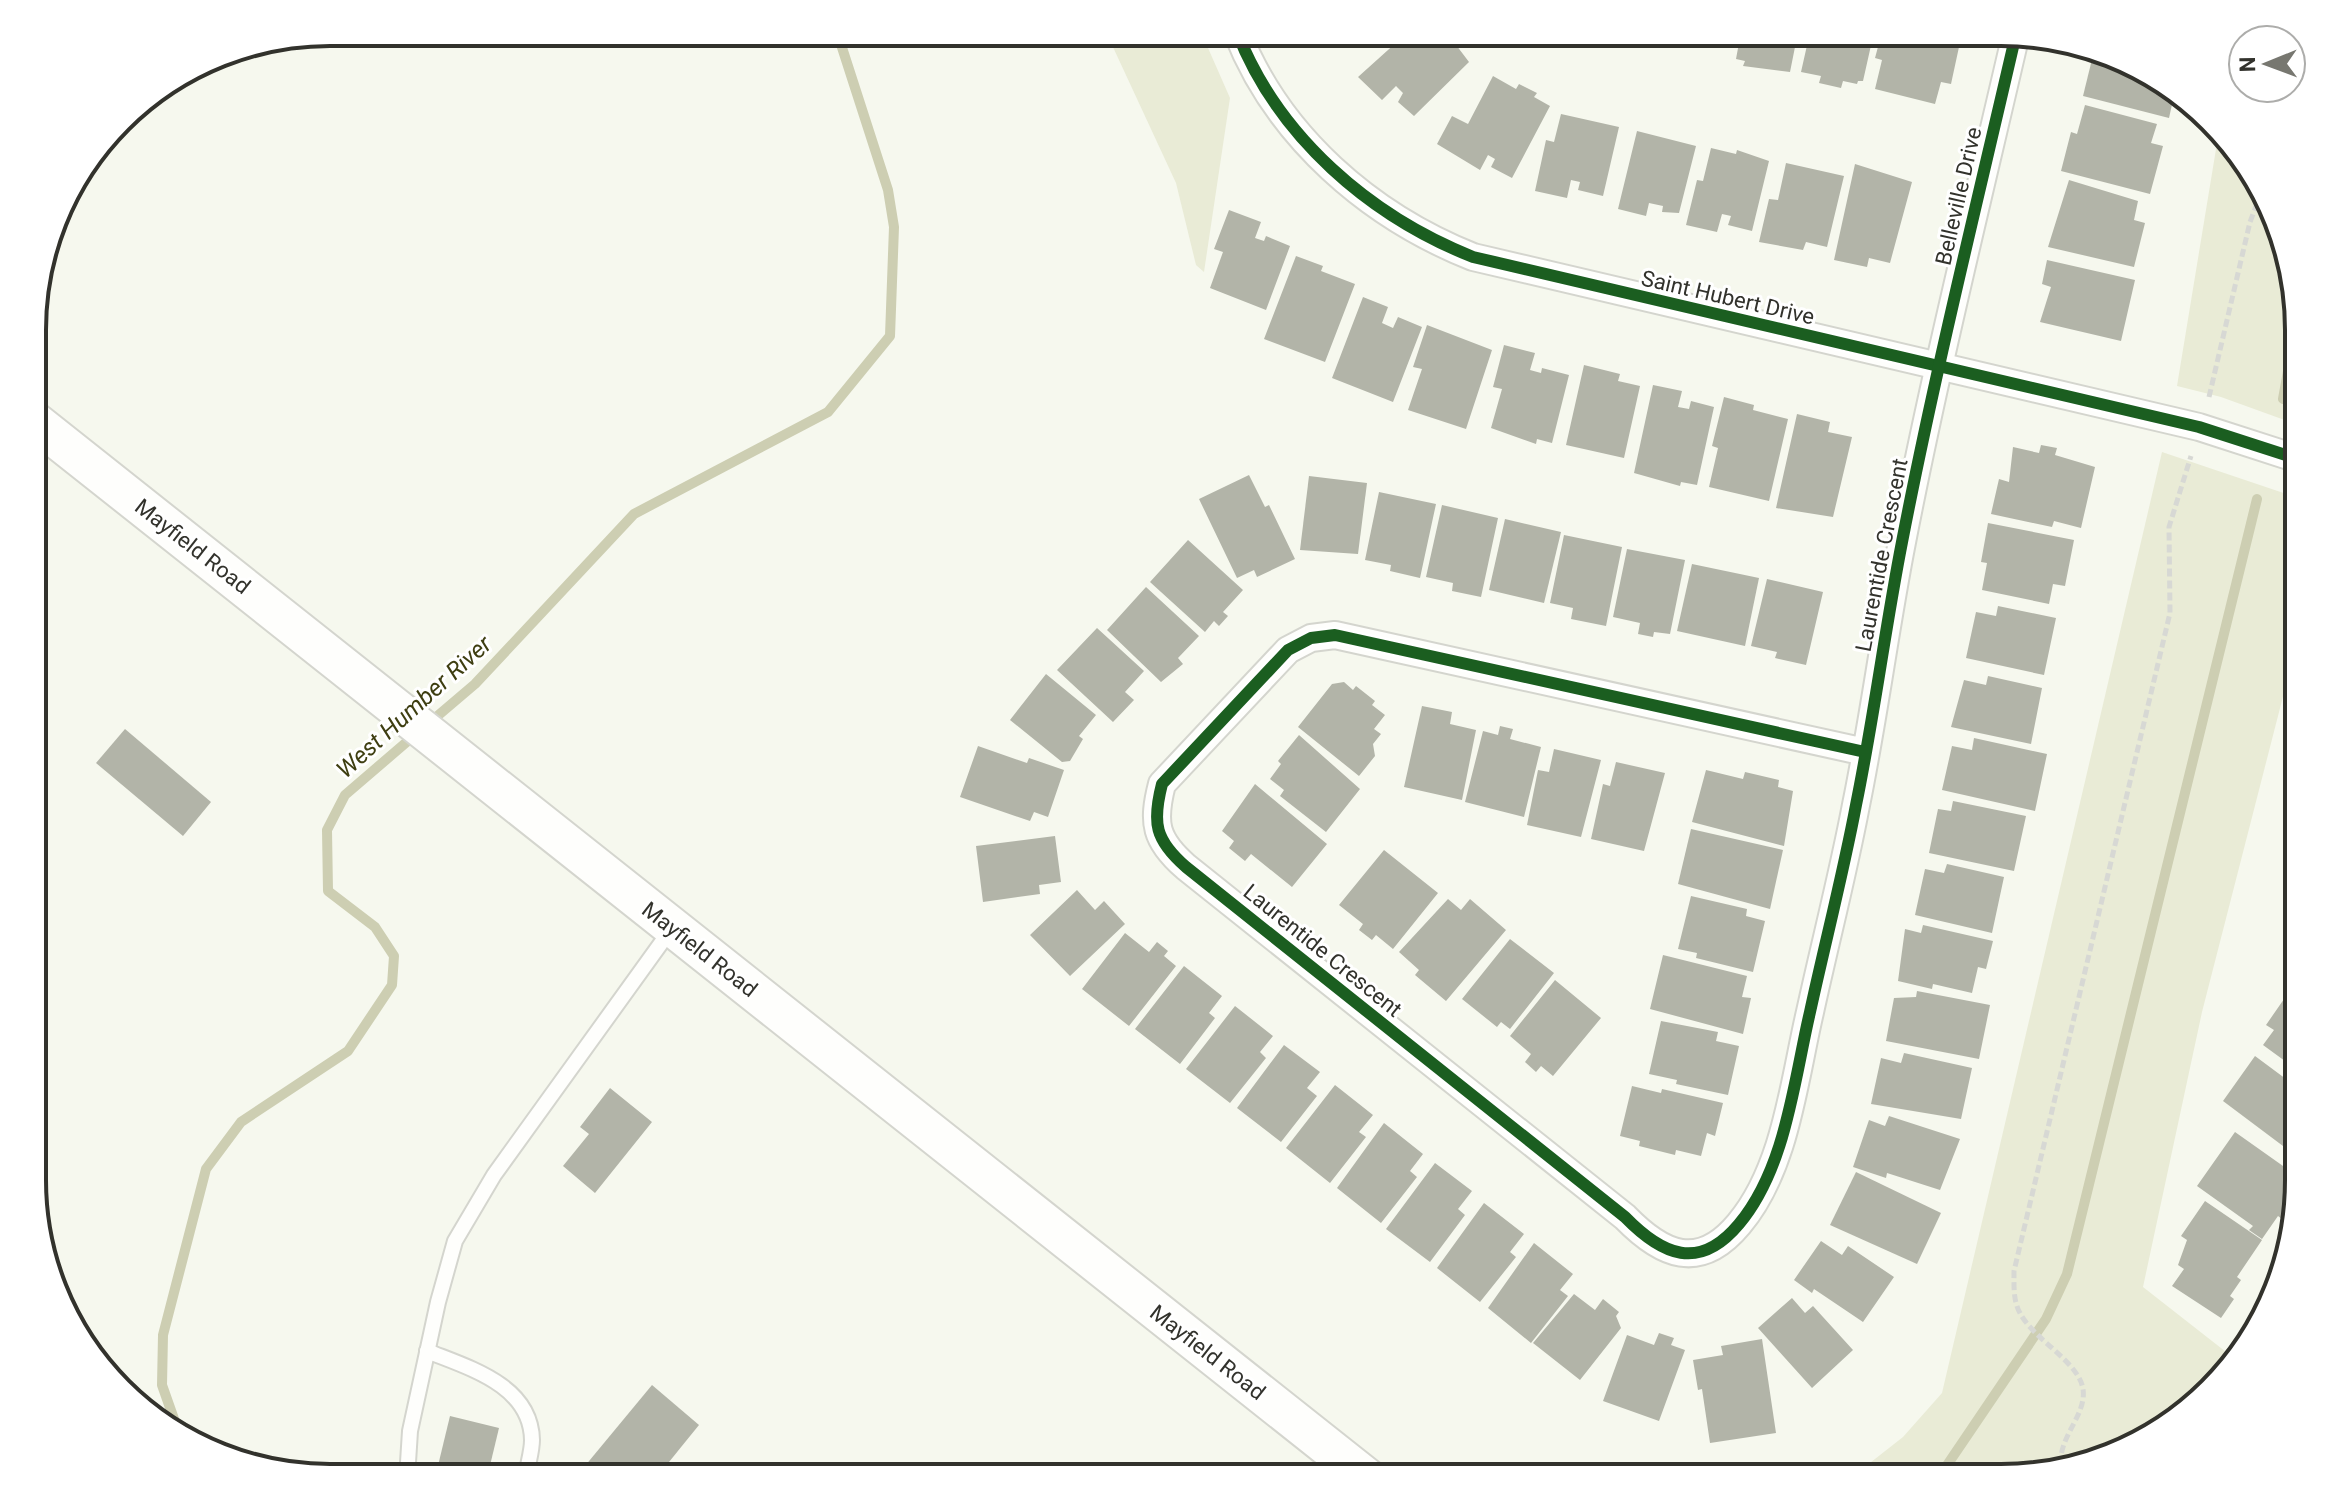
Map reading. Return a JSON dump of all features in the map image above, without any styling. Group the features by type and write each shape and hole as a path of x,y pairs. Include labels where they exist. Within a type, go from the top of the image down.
{"main road":[{"name":"Mayfield Road","path":"46,430 1349,1464"}],"street":[{"name":"Saint Hubert Drive","path":"1244,46 1266,88 1307,144 1394,218 1441,245 1505,267 2231,436 2284,454"},
{"name":"Belleville Drive","path":"1939,366 2013,47"},
{"name":"Laurentide Crescent","path":"1865,752 1335,635 1311,638 1288,650 1162,784 1156,805 1157,830 1166,850 1186,867 1625,1217 1651,1243 1675,1253 1700,1253 1718,1243 1739,1224 1774,1159 1826,939 1865,752 1901,543 1939,366"}],"lane":[{"path":"408,1464 410,1431 455,1241 494,1175 672,927"},
{"path":"427,1351 490,1377 512,1393 526,1415 532,1440 528,1464"}],"path":[{"path":"2209,397 2256,205"},
{"path":"2062,1458 2065,1435 2079,1409 2084,1390 2077,1371 2065,1364 2019,1313 2014,1271 2170,613 2169,527 2191,456"}],"green space":[{"path":"1112,46 1207,46 1230,98 1204,272 1196,265 1176,183"},
{"path":"2217,145 2256,204 2280,274 2284,311 2284,420 2221,397 2177,386"},
{"path":"2162,452 2284,493 2284,691 2202,1012 2143,1287 2226,1352 2202,1381 2159,1416 2127,1435 2093,1449 2038,1462 1869,1464 1903,1437 1942,1393"}],"building":[{"path":"1392,46 1457,46 1469,62 1414,116 1398,102 1403,93 1396,86 1382,100 1358,77"},
{"path":"1738,46 1795,46 1790,72 1743,66 1745,61 1736,59"},
{"path":"1807,46 1871,46 1863,81 1857,84 1843,81 1841,88 1819,83 1821,76 1801,72"},
{"path":"1878,46 1959,47 1951,84 1941,82 1935,104 1875,89 1882,60 1875,58"},
{"path":"2092,61 2127,75 2172,104 2169,118 2083,96"},
{"path":"1493,76 1516,89 1519,84 1537,93 1534,97 1550,106 1512,178 1491,167 1495,159 1488,155 1480,170 1437,144 1452,116 1468,124"},
{"path":"2085,105 2157,124 2151,143 2163,146 2150,194 2061,171 2071,132 2077,134"},
{"path":"1561,114 1619,127 1603,196 1578,190 1580,182 1571,180 1567,198 1535,191 1546,140 1554,142"},
{"path":"1637,131 1696,146 1679,213 1662,212 1663,206 1649,203 1646,216 1618,209"},
{"path":"1711,148 1736,154 1737,150 1769,161 1752,231 1728,225 1731,216 1722,214 1717,232 1686,225 1697,180 1703,181"},
{"path":"1786,163 1844,176 1827,247 1806,242 1803,250 1759,242 1769,199 1778,200"},
{"path":"1855,164 1912,182 1890,263 1869,258 1867,267 1834,260"},
{"path":"2069,180 2138,201 2134,220 2145,223 2134,267 2048,247"},
{"path":"1229,210 1261,222 1255,238 1264,241 1266,236 1290,246 1266,310 1210,288 1223,252 1214,249"},
{"path":"1296,256 1323,266 1321,271 1355,284 1325,362 1264,339"},
{"path":"2047,260 2135,280 2121,341 2040,322 2051,287 2042,284"},
{"path":"1363,297 1388,307 1382,323 1393,328 1398,317 1422,327 1393,402 1332,378"},
{"path":"1427,325 1492,350 1466,429 1408,410 1422,369 1413,367"},
{"path":"1504,345 1535,353 1530,370 1541,373 1542,368 1569,375 1552,443 1537,439 1536,444 1491,428 1502,389 1493,387"},
{"path":"1584,365 1620,374 1618,381 1640,386 1624,458 1566,445"},
{"path":"1653,385 1682,391 1678,407 1689,409 1691,401 1714,407 1697,485 1681,482 1680,486 1634,473"},
{"path":"1724,397 1754,405 1753,410 1788,419 1769,501 1709,487 1718,448 1712,446"},
{"path":"1797,414 1830,422 1828,432 1852,437 1833,517 1776,508"},
{"path":"2041,445 2057,448 2055,455 2095,467 2081,528 2054,521 2052,527 1991,514 1999,479 2009,482 2013,447 2039,453"},
{"path":"1249,475 1265,507 1269,505 1295,559 1257,577 1254,570 1237,578 1199,499"},
{"path":"1309,476 1367,483 1358,554 1300,550"},
{"path":"1379,492 1436,504 1420,578 1390,571 1391,565 1365,560"},
{"path":"1442,505 1498,518 1481,597 1452,591 1453,583 1426,577"},
{"path":"1505,519 1561,532 1544,603 1489,590"},
{"path":"1988,523 2074,540 2065,586 2053,584 2049,604 1982,590 1987,563 1981,562"},
{"path":"1564,535 1622,547 1606,626 1571,619 1573,608 1550,603"},
{"path":"1188,540 1243,590 1223,612 1228,616 1219,626 1214,621 1205,632 1150,582"},
{"path":"1627,549 1685,560 1670,634 1654,632 1653,637 1638,634 1640,623 1613,617"},
{"path":"1692,564 1759,578 1745,646 1677,631"},
{"path":"1767,579 1823,592 1806,665 1775,658 1777,652 1751,646"},
{"path":"1146,587 1199,636 1178,658 1183,664 1161,682 1107,630"},
{"path":"1998,606 2056,618 2044,675 1966,658 1976,612 1996,616"},
{"path":"1097,628 1144,671 1125,692 1134,700 1113,722 1057,670"},
{"path":"1046,674 1096,715 1079,736 1083,739 1070,761 1062,762 1010,720"},
{"path":"1988,676 2042,688 2031,744 1951,727 1964,680 1986,685"},
{"path":"1344,682 1353,690 1356,686 1375,701 1372,705 1385,715 1374,729 1381,734 1373,744 1375,756 1359,776 1298,727 1332,684"},
{"path":"1422,706 1452,712 1450,724 1476,730 1462,800 1404,787"},
{"path":"1500,726 1513,729 1510,739 1541,747 1524,817 1465,802 1483,731 1498,735"},
{"path":"125,729 211,802 183,836 96,763"},
{"path":"1299,735 1360,789 1326,832 1280,796 1284,790 1270,779 1281,764 1278,761"},
{"path":"1974,738 2047,754 2035,811 1942,790 1952,746 1972,750"},
{"path":"978,746 1027,763 1029,758 1064,770 1048,817 1034,812 1030,821 960,797"},
{"path":"1554,749 1601,760 1581,837 1527,825 1538,770 1549,772"},
{"path":"1616,762 1665,773 1644,851 1591,839 1603,784 1610,786"},
{"path":"1706,770 1743,779 1745,772 1779,780 1778,787 1793,791 1784,846 1692,822"},
{"path":"1255,784 1327,844 1292,887 1251,854 1245,861 1229,848 1234,841 1222,831"},
{"path":"1953,801 2026,816 2014,871 1929,853 1938,809 1951,811"},
{"path":"1691,829 1783,850 1770,909 1678,884"},
{"path":"1055,836 1061,882 1039,885 1040,894 983,902 976,846"},
{"path":"1384,850 1438,893 1393,949 1376,935 1372,940 1359,930 1363,924 1339,905"},
{"path":"1947,864 2004,877 1992,933 1915,915 1925,869 1944,873"},
{"path":"1077,890 1095,910 1104,901 1125,924 1070,976 1030,935"},
{"path":"1691,896 1747,909 1746,916 1765,921 1753,972 1696,958 1697,953 1678,949"},
{"path":"1448,899 1461,910 1470,899 1506,930 1446,1001 1415,975 1419,970 1399,952"},
{"path":"1923,925 1993,941 1986,969 1978,967 1972,993 1933,984 1932,989 1898,981 1905,929 1921,933"},
{"path":"1125,933 1149,952 1157,942 1168,951 1164,956 1176,966 1129,1026 1082,989"},
{"path":"1510,939 1554,973 1510,1029 1501,1022 1497,1027 1462,999"},
{"path":"1663,955 1747,976 1742,997 1751,998 1743,1034 1650,1009"},
{"path":"1184,966 1222,996 1209,1013 1215,1018 1180,1064 1135,1029"},
{"path":"1555,980 1601,1018 1553,1076 1541,1066 1536,1072 1525,1062 1531,1054 1510,1036"},
{"path":"1917,991 1990,1005 1979,1059 1886,1041 1894,998 1916,997"},
{"path":"2285,998 2285,1061 2263,1045 2274,1030 2266,1025"},
{"path":"1235,1006 1273,1036 1260,1052 1266,1058 1230,1103 1186,1069"},
{"path":"1661,1021 1718,1032 1716,1041 1739,1046 1728,1095 1676,1084 1677,1080 1649,1074"},
{"path":"1284,1045 1320,1072 1307,1088 1317,1096 1281,1142 1237,1108"},
{"path":"1904,1053 1972,1068 1961,1119 1871,1104 1881,1058 1901,1063"},
{"path":"2255,1056 2285,1078 2285,1147 2223,1101"},
{"path":"1335,1085 1373,1115 1359,1132 1366,1137 1330,1183 1286,1148"},
{"path":"1632,1086 1661,1093 1662,1089 1723,1103 1715,1136 1707,1133 1701,1156 1676,1150 1675,1155 1639,1146 1640,1141 1620,1136"},
{"path":"610,1088 652,1122 595,1193 563,1166 589,1134 580,1127"},
{"path":"1889,1116 1960,1139 1940,1190 1887,1173 1886,1178 1853,1167 1869,1120 1885,1126"},
{"path":"1384,1123 1423,1154 1410,1171 1417,1177 1381,1223 1337,1188"},
{"path":"2235,1132 2285,1167 2283,1218 2278,1216 2262,1239 2249,1230 2253,1226 2197,1186"},
{"path":"1435,1163 1472,1191 1458,1209 1465,1215 1430,1262 1386,1229"},
{"path":"1856,1172 1941,1213 1917,1264 1830,1225"},
{"path":"2205,1201 2262,1240 2237,1277 2241,1280 2230,1296 2234,1299 2221,1318 2172,1286 2184,1269 2178,1265 2187,1240 2181,1236"},
{"path":"1484,1203 1524,1234 1510,1252 1516,1257 1480,1302 1437,1268"},
{"path":"1821,1241 1842,1255 1848,1246 1894,1277 1863,1322 1814,1289 1812,1293 1794,1280"},
{"path":"1534,1243 1573,1274 1560,1290 1568,1296 1531,1343 1488,1308"},
{"path":"1574,1294 1595,1310 1603,1299 1619,1312 1616,1316 1621,1328 1580,1380 1533,1343"},
{"path":"1792,1298 1805,1313 1813,1306 1853,1350 1812,1388 1758,1328"},
{"path":"1659,1333 1674,1338 1671,1345 1685,1350 1659,1421 1603,1401 1627,1335 1654,1345"},
{"path":"1762,1339 1776,1433 1710,1443 1702,1389 1698,1390 1693,1360 1723,1355 1721,1346"},
{"path":"652,1385 699,1425 667,1464 587,1464"},
{"path":"450,1416 499,1428 490,1464 438,1464"}],"waterway":[{"name":"West Humber River","path":"428,724 475,684 634,514 828,412 890,336 894,227 888,190 842,46"},
{"path":"2283,399 2284,393"},
{"path":"1948,1464 2046,1319 2067,1274 2257,499"},
{"name":"West Humber River","path":"173,1417 162,1385 163,1335 206,1169 241,1122 348,1051 392,985 394,956 375,927 328,891 327,830 345,795 416,734"}],"cycle path":[{"path":"1244,46 1277,106 1303,139 1332,168 1398,219 1473,257 2199,427 2284,455"},
{"path":"1865,752 1335,635 1311,638 1288,650 1162,784 1157,820 1162,839 1186,867 1653,1241 1667,1249 1695,1253 1724,1239 1755,1202 1768,1177 1793,1094 1851,831 1915,478 2013,47"}]}
